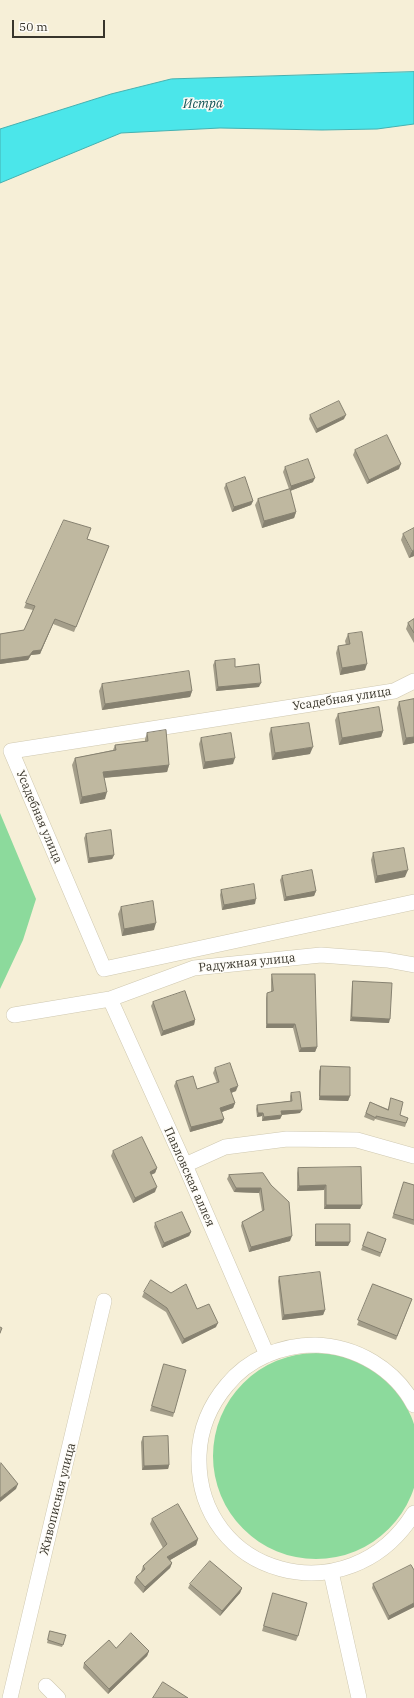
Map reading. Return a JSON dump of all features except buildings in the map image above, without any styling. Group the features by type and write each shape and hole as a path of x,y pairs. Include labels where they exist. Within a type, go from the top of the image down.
{"street":[{"name":"Усадебная улица","path":"414,681 394,691 11,750 104,969 414,902"},
{"name":"Радужная улица","path":"14,1015 110,999 194,968 321,955 387,960 414,965"},
{"name":"Павловская аллея","path":"110,999 185,1165 267,1355"},
{"path":"185,1165 225,1147 287,1139 357,1140 414,1156"},
{"name":"Живописная улица","path":"10,1698 104,1301"},
{"path":"414,1405 405,1390 386,1371 374,1362 349,1350 322,1345 287,1348 267,1355 254,1362 230,1381 213,1405 202,1433 200,1448 200,1478 212,1513 224,1532 253,1556 272,1566 287,1571 309,1573 331,1572 346,1569 373,1556 397,1537 414,1513"},
{"path":"331,1572 359,1698"},
{"path":"46,1686 58,1698"}],"green space":[{"path":"0,813 36,899 23,940 0,989"},
{"path":"316,1353 336,1355 355,1361 381,1377 395,1391 411,1417 417,1436 419,1456 417,1476 411,1495 395,1521 381,1535 355,1551 336,1557 316,1559 296,1557 277,1551 251,1535 237,1521 221,1495 215,1476 213,1456 215,1436 221,1417 237,1391 251,1377 277,1361 296,1355"}],"water":[{"name":"Истра","path":"414,72 414,124 377,129 322,130 220,128 121,133 0,183 0,129 111,94 171,79"}]}
